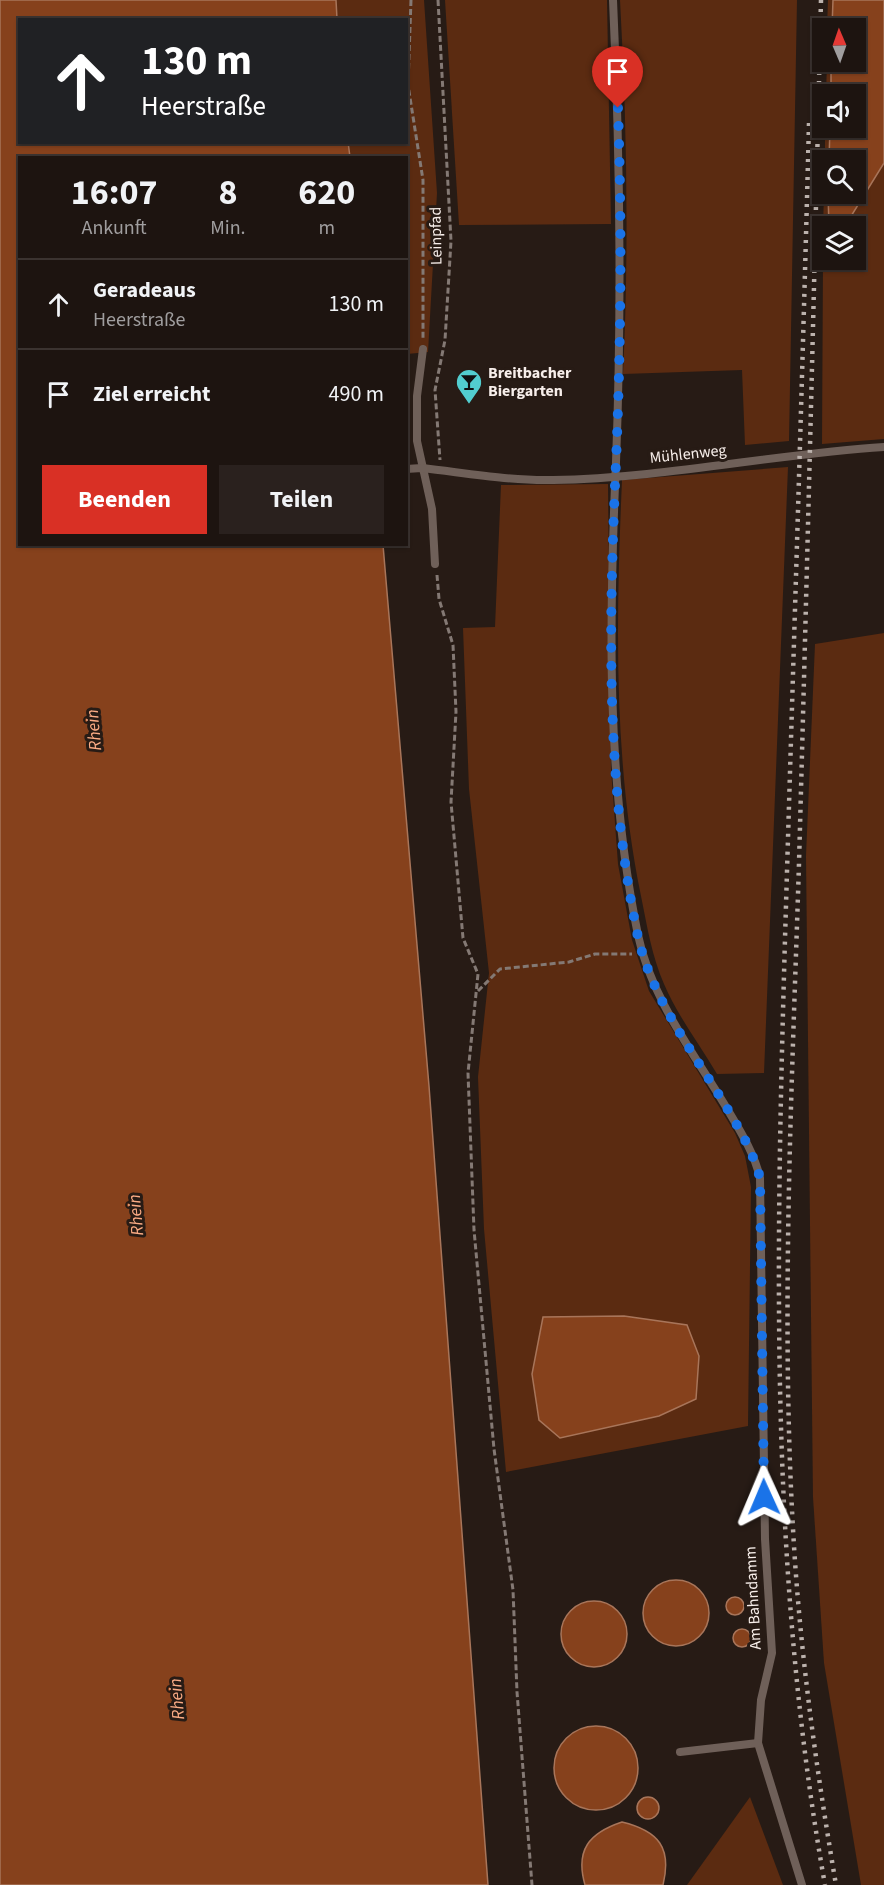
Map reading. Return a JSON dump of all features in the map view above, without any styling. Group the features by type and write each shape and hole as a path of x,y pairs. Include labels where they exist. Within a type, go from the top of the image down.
{"lane":[{"name":"Am Bahndamm","path":"613,0 620,186 615,476 610,595 616,769 626,862 642,952 654,986 756,1163 761,1194 764,1486 772,1653 761,1700 758,1743 802,1885"},
{"path":"423,349 417,407 417,441 432,509 435,564"},
{"name":"Mühlenweg","path":"408,469 422,468 515,480 615,476 752,463 823,451 884,447"},
{"path":"680,1752 758,1743"}],"path":[{"path":"411,0 408,85 423,180 423,349"},
{"name":"Leinpfad","path":"438,0 451,241 445,340 435,390 440,433 441,471"},
{"path":"435,564 439,599 453,645 456,712 451,802 463,938 478,974 468,1073 474,1230 494,1449 513,1590 516,1692 532,1885"},
{"path":"477,992 500,969 569,962 595,954 618,956 642,952"}],"shaded area":[{"path":"336,0 424,0 437,193 428,352 408,354 408,156 350,156 348,144 408,144 408,18 337,18"},
{"path":"445,0 607,0 611,224 459,225"},
{"path":"620,0 797,0 789,441 745,445 742,370 623,374 626,187"},
{"path":"828,0 833,0 832,18 827,18"},
{"path":"827,72 831,72 831,84 826,84"},
{"path":"825,138 830,138 829,150 825,150"},
{"path":"884,163 884,439 822,444 823,270 866,270 866,216 851,216 859,204 866,204 866,192"},
{"path":"824,204 828,204 829,216 823,216"},
{"path":"788,467 764,1073 717,1074 675,1007 660,974 648,930 632,845 625,793 619,689 618,584 622,480"},
{"path":"608,484 611,769 618,864 632,940 649,991 735,1133 745,1156 751,1187 748,1426 506,1472 484,1229 478,1077 489,973 469,789 463,628 495,627 501,485","holes":["543,1318 539,1420 532,1374"]},
{"path":"884,633 884,1885 861,1885 824,1663 813,1497 806,856 815,644"},
{"path":"750,1797 783,1885 687,1885"}],"water":[{"name":"Rhein","path":"0,0 336,0 337,18 18,18 18,144 348,144 350,156 18,156 18,546 383,546 429,1086 488,1885 0,1885"},
{"path":"833,0 884,0 884,163 866,192 866,150 829,150 830,138 866,138 866,84 831,84 831,72 866,72 866,18 832,18"},
{"path":"828,204 859,204 851,216 829,216"},
{"path":"624,1316 687,1325 699,1356 696,1399 659,1416 560,1438 539,1420 532,1374 543,1317"},
{"path":"682,1580 700,1589 707,1600 709,1613 707,1626 700,1637 689,1644 670,1646 652,1637 645,1626 643,1607 652,1589 663,1582"},
{"path":"731,1597 739,1597 744,1602 742,1613 731,1615 726,1610 726,1602"},
{"path":"587,1601 601,1601 613,1606 622,1615 627,1634 625,1647 618,1658 601,1667 587,1667 575,1662 566,1653 561,1641 561,1627 566,1615 575,1606"},
{"path":"738,1629 746,1629 751,1634 749,1645 738,1647 733,1642 733,1634"},
{"path":"596,1726 612,1729 626,1738 635,1752 638,1768 635,1784 626,1798 612,1807 596,1810 580,1807 566,1798 557,1784 554,1768 557,1752 566,1738 580,1729"},
{"path":"648,1797 656,1800 659,1808 656,1816 648,1819 640,1816 637,1808 640,1800"},
{"path":"622,1822 645,1830 660,1843 666,1861 663,1885 585,1885 582,1862 587,1844 601,1832"}],"railway":[{"path":"821,0 791,1119 788,1375 794,1546 805,1674 836,1885"},
{"path":"809,123 782,1058 779,1295 785,1531 794,1649 807,1767 825,1885"}],"place":[{"name":"Breitbacher Biergarten","path":"469,405"}],"route":[{"path":"618,108 620,280 610,595 616,769 626,862 642,952 654,986 738,1128 756,1163 760,1178 764,1497"}]}
